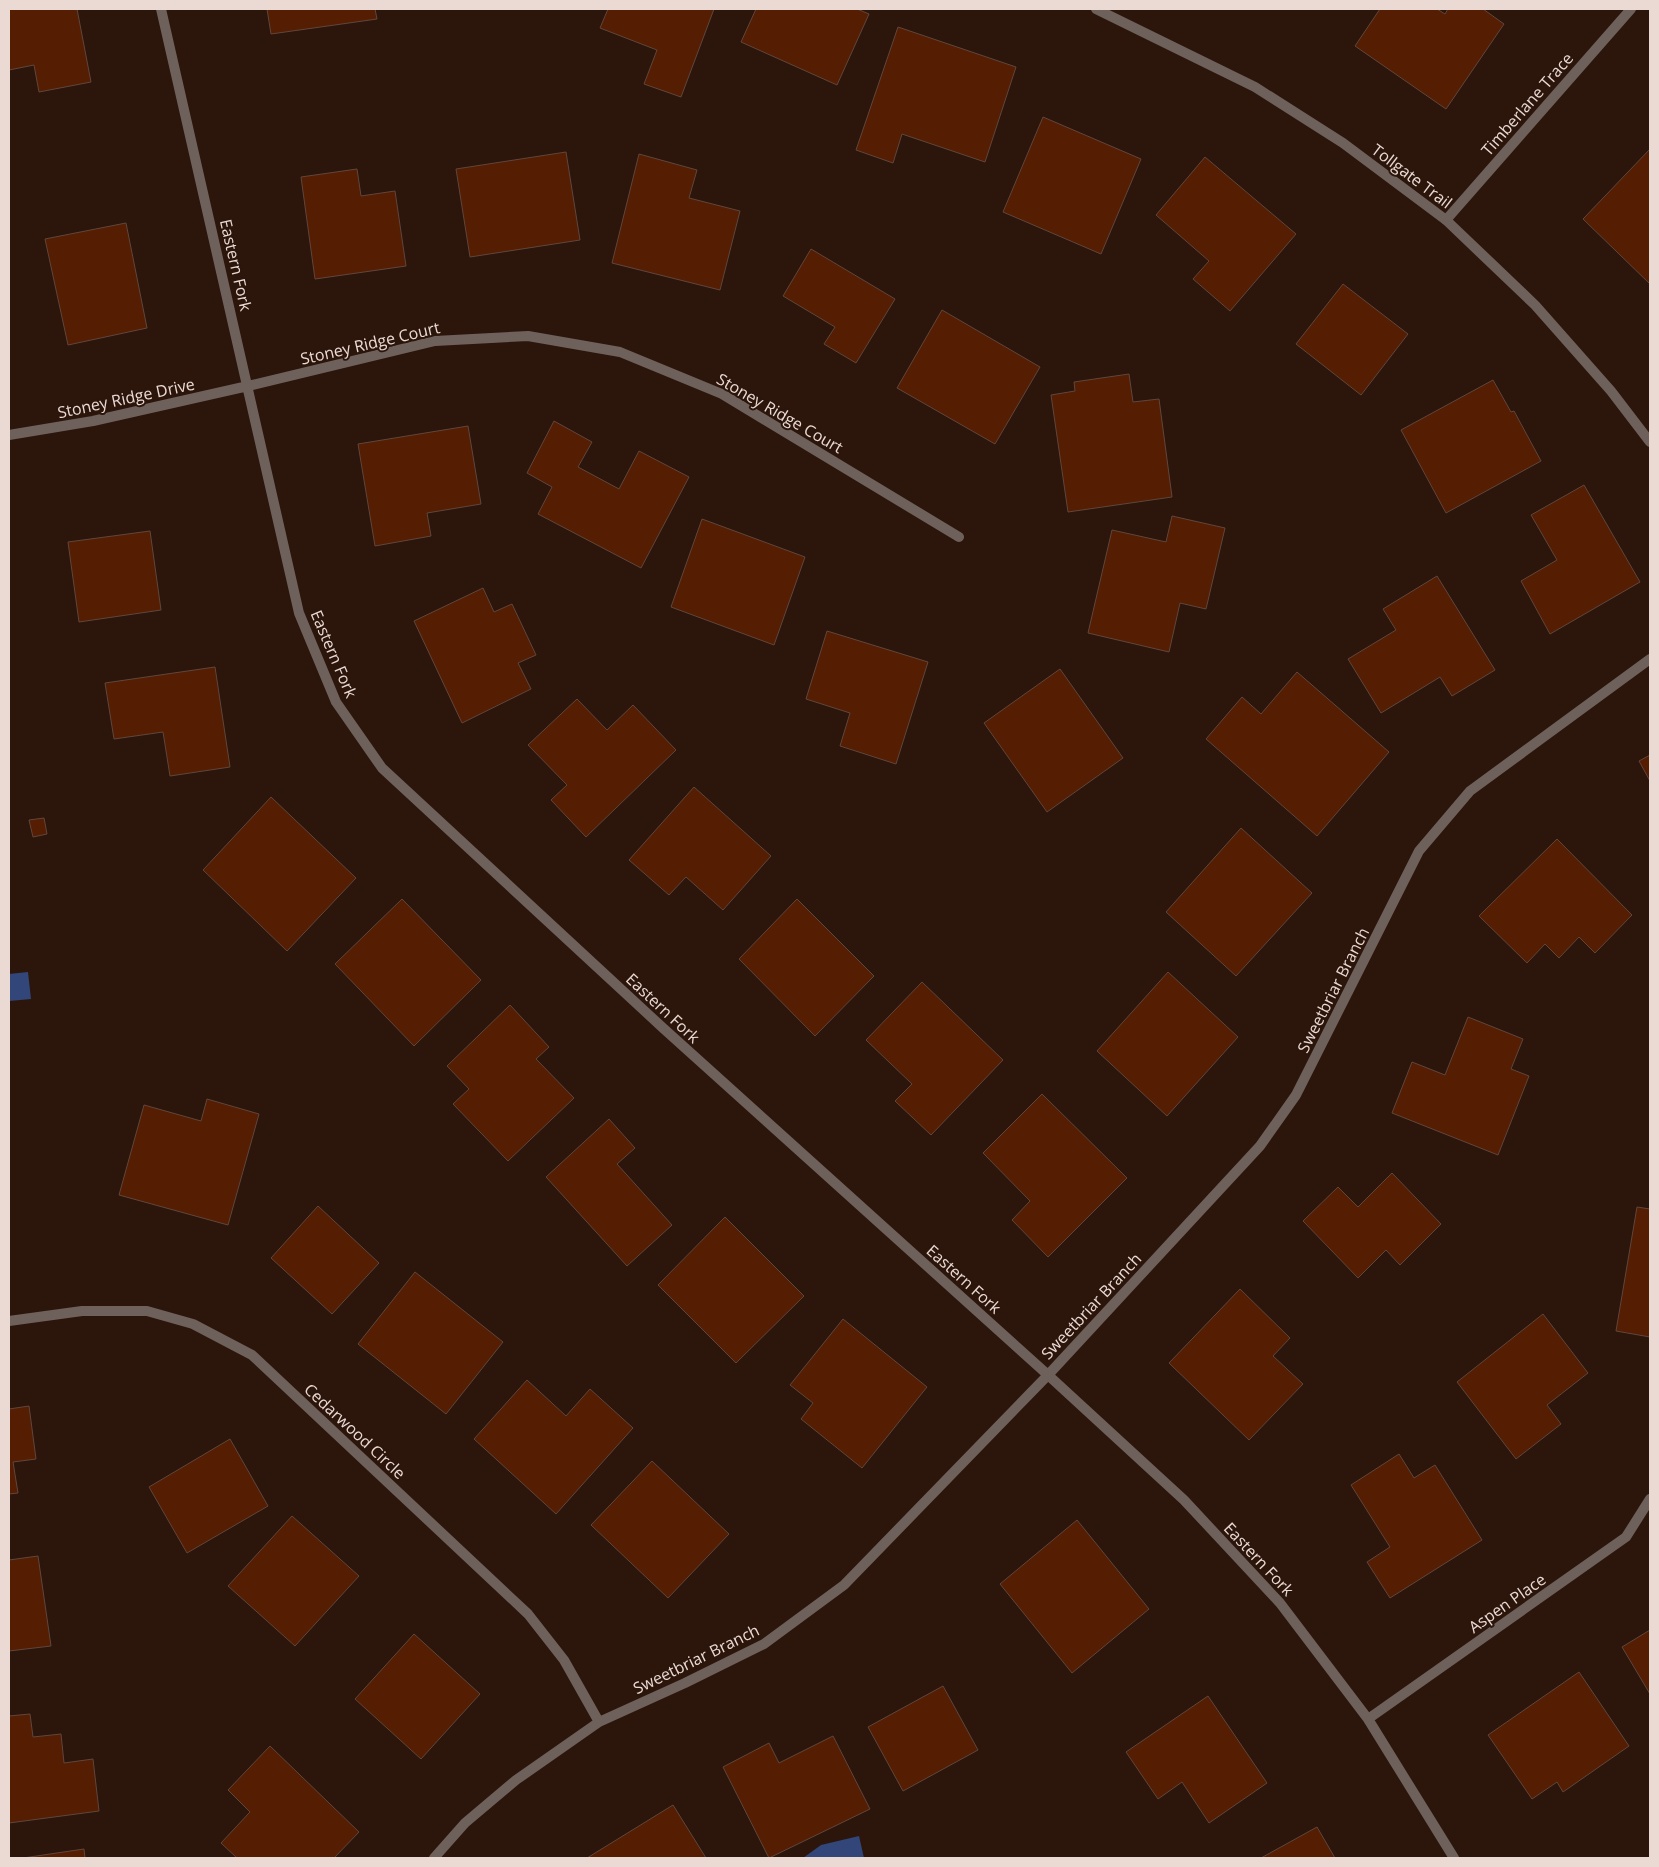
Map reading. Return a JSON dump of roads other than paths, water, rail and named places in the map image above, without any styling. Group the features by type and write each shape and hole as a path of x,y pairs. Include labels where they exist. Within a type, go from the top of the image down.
{"street":[{"name":"Eastern Fork","path":"161,9 299,613 336,702 382,768 670,1035 1184,1500 1280,1603 1368,1719 1454,1858"},
{"name":"Tollgate Trail","path":"1096,9 1255,87 1343,143 1446,220 1536,305 1611,391 1650,442"},
{"name":"Timberlane Trace","path":"1446,220 1631,9"},
{"name":"Stoney Ridge Court","path":"248,386 435,341 528,336 620,352 722,394 959,537"},
{"name":"Stoney Ridge Drive","path":"9,435 93,421 248,386"},
{"name":"Sweetbriar Branch","path":"434,1858 464,1824 516,1780 599,1722 764,1644 844,1585 1048,1375 1260,1146 1296,1095 1419,851 1470,791 1650,659"},
{"name":"Cedarwood Circle","path":"9,1321 82,1311 147,1311 194,1324 252,1355 528,1614 564,1660 599,1722"},
{"name":"Aspen Place","path":"1368,1719 1626,1537 1650,1500"}],"water":[{"path":"28,972 31,999 9,1001 9,974"},
{"path":"859,1836 864,1858 803,1858 821,1845"}]}
